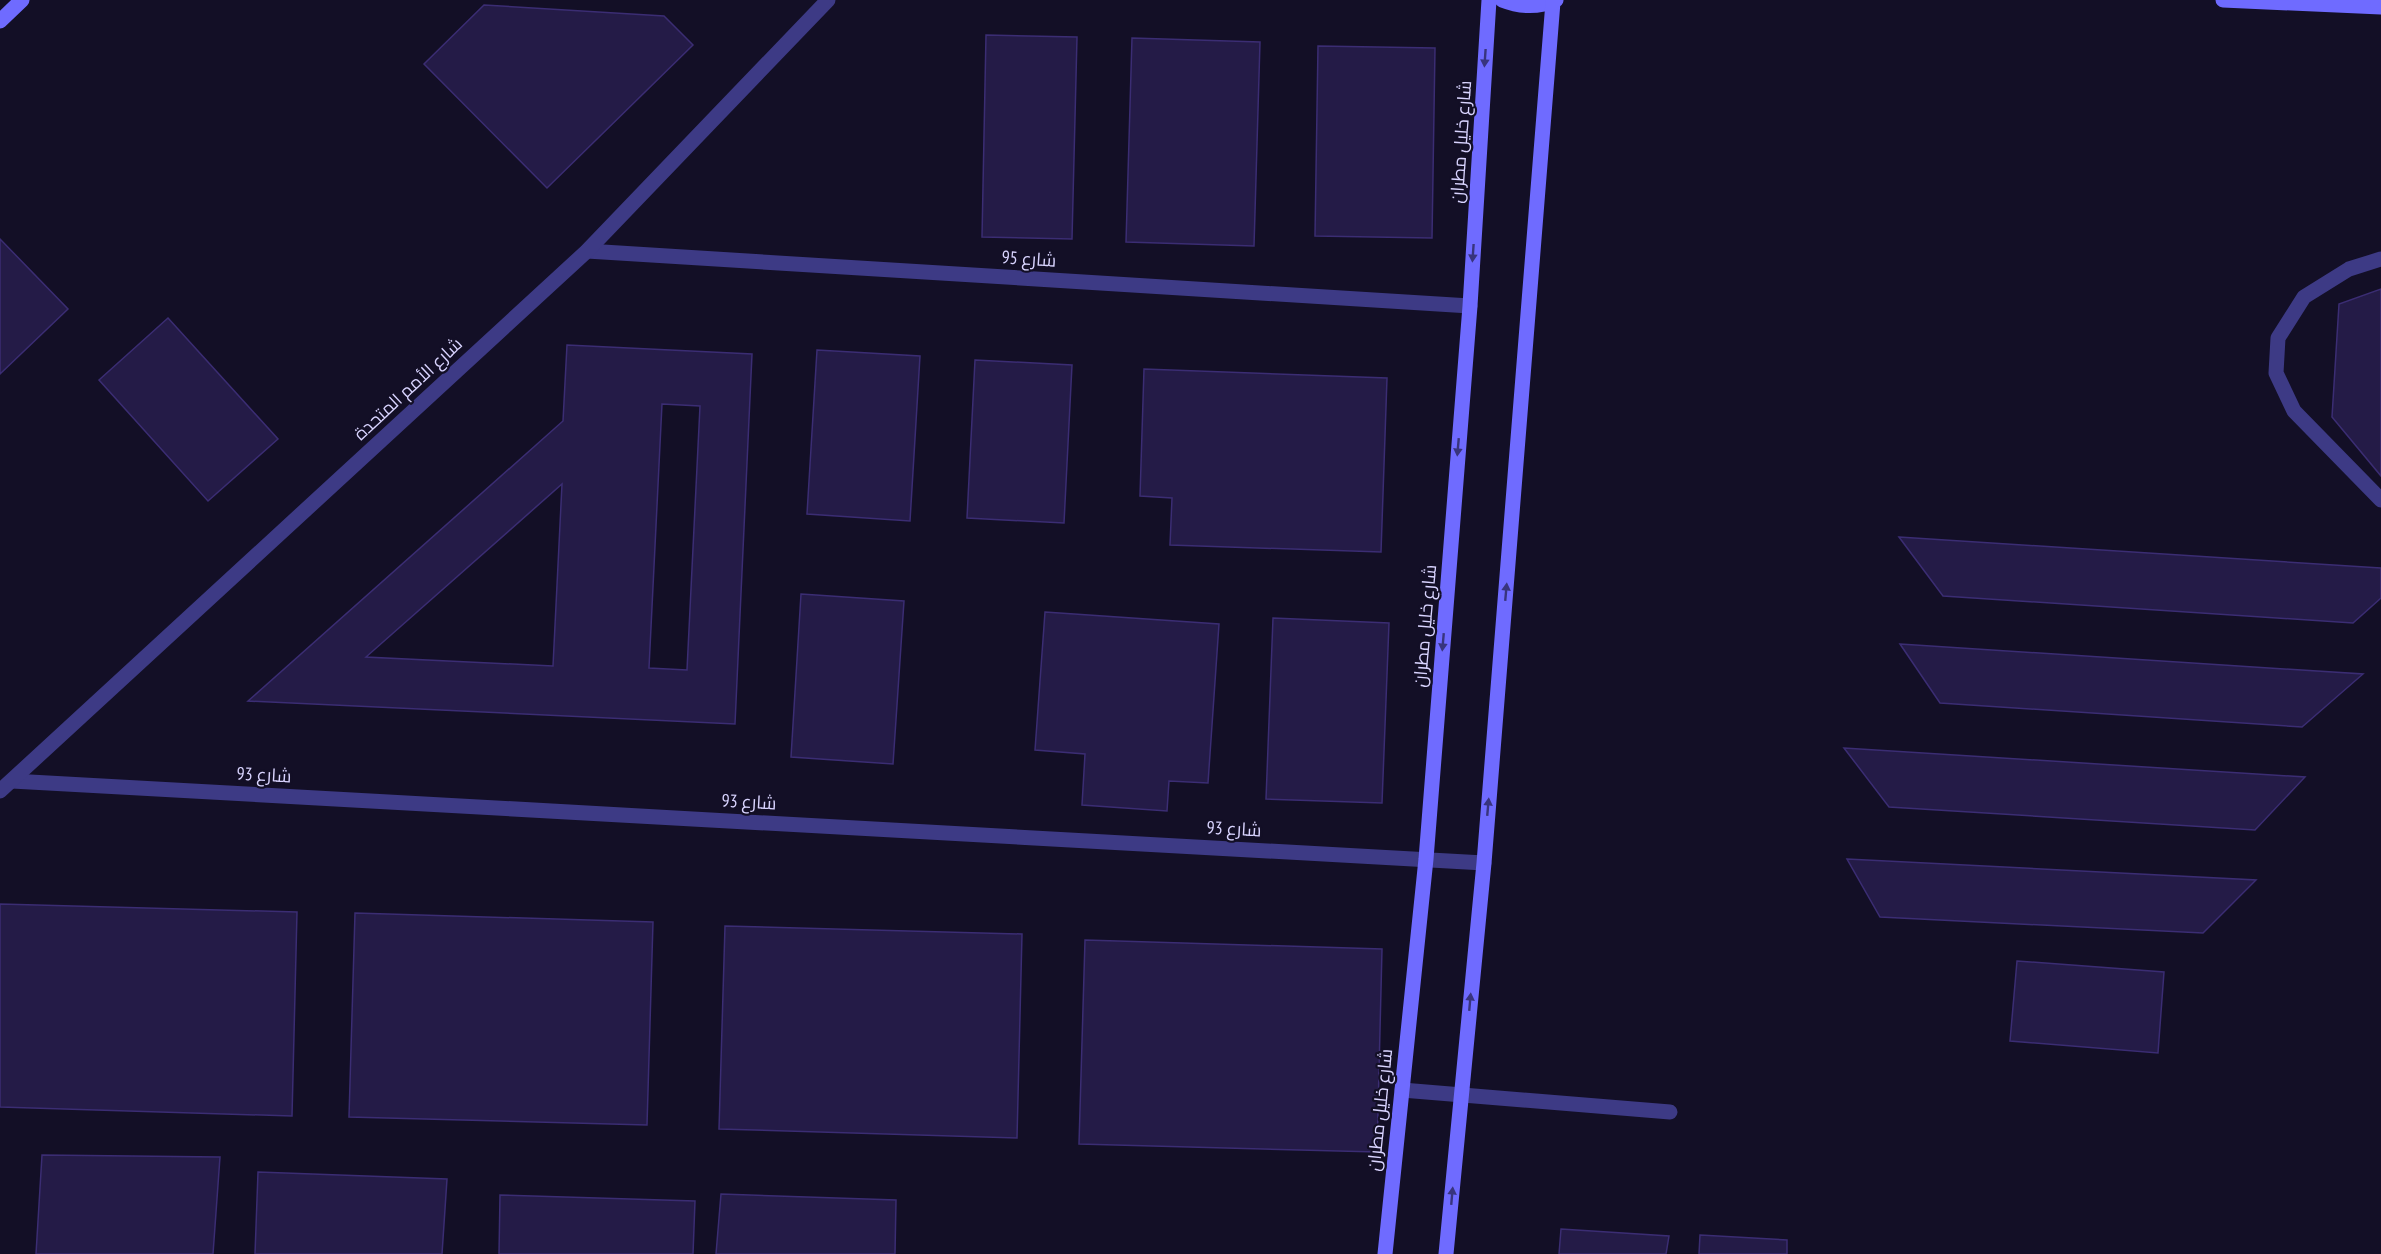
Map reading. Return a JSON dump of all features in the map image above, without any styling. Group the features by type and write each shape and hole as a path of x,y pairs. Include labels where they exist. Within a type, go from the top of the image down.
{"street":[{"path":"0,21 22,0"},
{"name":"شارع الأمم المتحدة","path":"6,786 587,251 828,0"},
{"name":"شارع خليل مطران","path":"1385,1254 1426,859 1470,306 1489,0"},
{"path":"1446,1254 1484,863 1555,1 1537,6 1520,5 1502,0"},
{"path":"2223,0 2381,7"},
{"name":"شارع 95","path":"587,251 1470,306"},
{"path":"2381,259 2349,269 2304,297 2278,338 2276,373 2294,411 2381,500"},
{"name":"شارع 93","path":"6,786 1484,863"},
{"path":"1402,1090 1670,1112"}],"building":[{"path":"484,5 664,16 693,45 547,188 424,64"},
{"path":"986,35 1077,37 1072,239 982,237"},
{"path":"1132,38 1260,42 1254,246 1126,242"},
{"path":"1318,46 1435,48 1432,238 1315,236"},
{"path":"0,239 68,309 0,374"},
{"path":"2381,289 2381,476 2332,417 2339,304"},
{"path":"168,318 278,439 208,501 99,380"},
{"path":"567,345 752,354 735,724 248,701 563,421","holes":["662,404 700,406 687,670 649,668","562,484 553,666 366,657"]},
{"path":"817,350 920,356 910,521 807,514"},
{"path":"975,360 1072,365 1064,523 967,518"},
{"path":"1144,369 1387,378 1381,552 1170,545 1172,498 1140,496"},
{"path":"1899,537 2381,568 2381,598 2353,623 1943,596"},
{"path":"801,594 904,601 893,764 791,757"},
{"path":"1045,612 1219,624 1208,783 1169,781 1167,811 1082,805 1085,754 1035,750"},
{"path":"1273,618 1389,623 1382,803 1266,799"},
{"path":"1900,644 2363,674 2302,727 1940,703"},
{"path":"1844,748 2305,777 2255,830 1889,807"},
{"path":"1847,859 2256,880 2203,933 1880,917"},
{"path":"0,904 297,912 292,1116 0,1107"},
{"path":"355,913 653,922 647,1125 349,1117"},
{"path":"725,926 1022,934 1017,1138 719,1129"},
{"path":"1085,940 1382,949 1377,1152 1079,1144"},
{"path":"2017,961 2164,972 2158,1053 2010,1041"},
{"path":"42,1155 220,1157 213,1254 36,1254"},
{"path":"258,1172 447,1179 442,1254 255,1254"},
{"path":"721,1194 896,1200 895,1254 716,1254"},
{"path":"500,1195 695,1201 693,1254 499,1254"},
{"path":"1561,1229 1669,1236 1666,1254 1559,1254"},
{"path":"1700,1235 1787,1240 1787,1254 1699,1254"}]}
